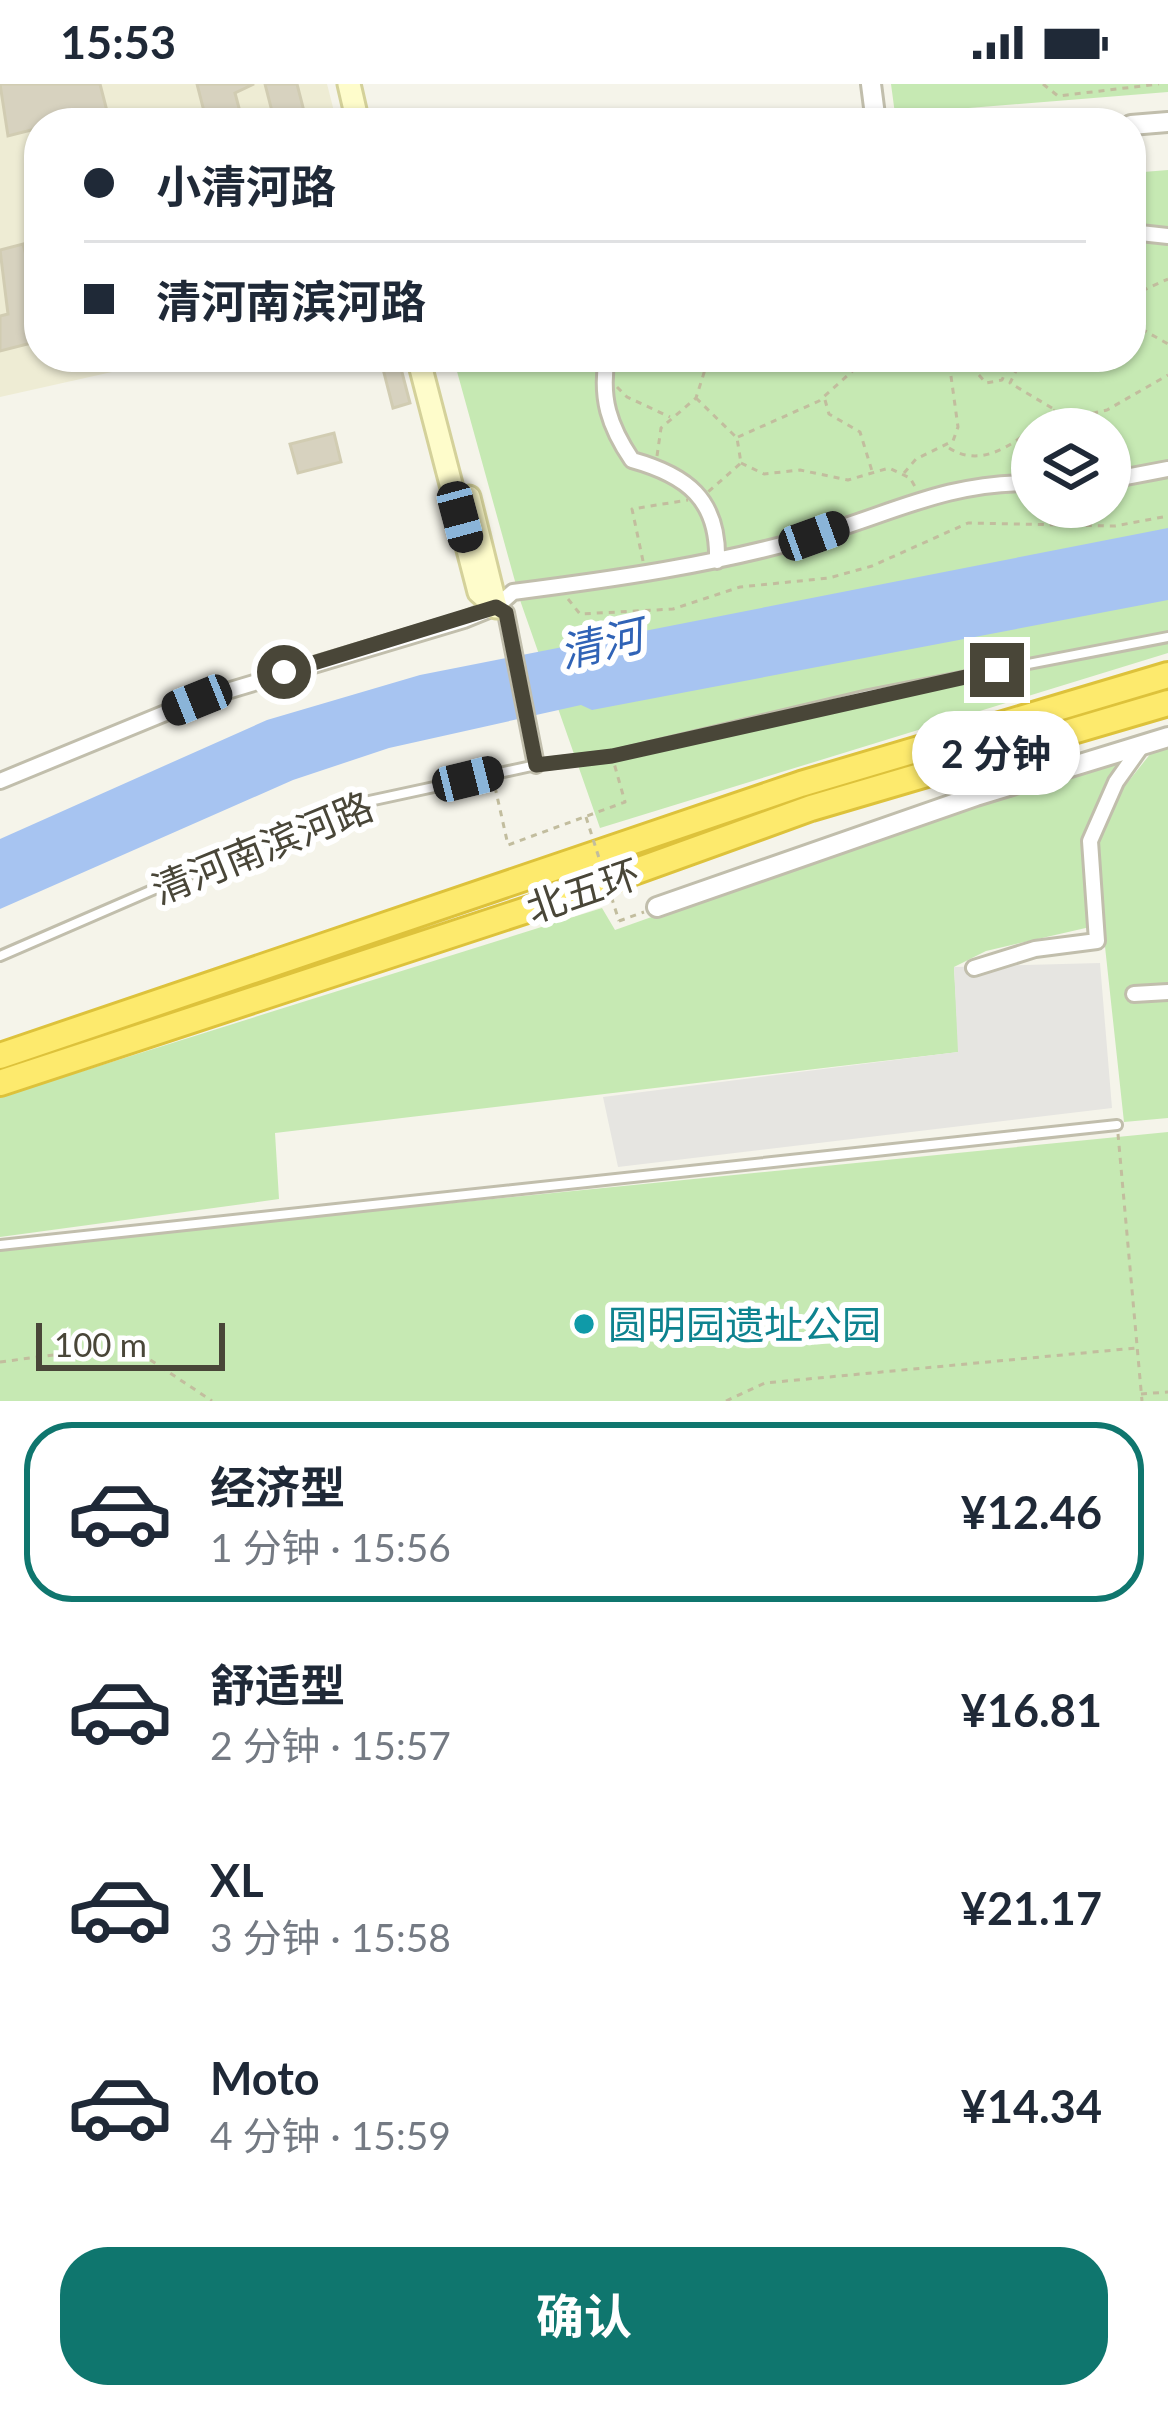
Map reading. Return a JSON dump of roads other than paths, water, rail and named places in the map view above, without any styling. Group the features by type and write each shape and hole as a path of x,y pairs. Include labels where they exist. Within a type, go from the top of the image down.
{"highway":[{"name":"北五环","path":"0,1056 801,784 1168,675"},
{"name":"北五环","path":"0,1083 523,912 811,808 1168,703"}],"main road":[{"path":"422,372 479,592 496,607"},
{"path":"436,372 496,607"}],"street":[{"path":"610,372 604,404 614,435 632,460 700,491 710,512 717,561"},
{"path":"1131,476 1168,469"},
{"path":"0,782 197,700 496,607 513,592 717,561 814,536 922,496 980,483 1011,484"},
{"path":"496,607 506,613 536,765"},
{"path":"657,907 1168,737"},
{"path":"974,968 1035,949 1097,941 1090,841 1116,782 1143,744"},
{"path":"1134,994 1168,992"}],"lane":[{"name":"清河南滨河路","path":"0,956 346,806 536,765 612,756 868,695 1168,637"},
{"path":"0,1245 1117,1125"}],"water":[{"name":"清河","path":"1168,528 1168,600 592,710 581,705 389,748 293,780 0,909 0,839 267,720 420,675"}],"place":[{"name":"圆明园遗址公园","path":"584,1324"}]}
